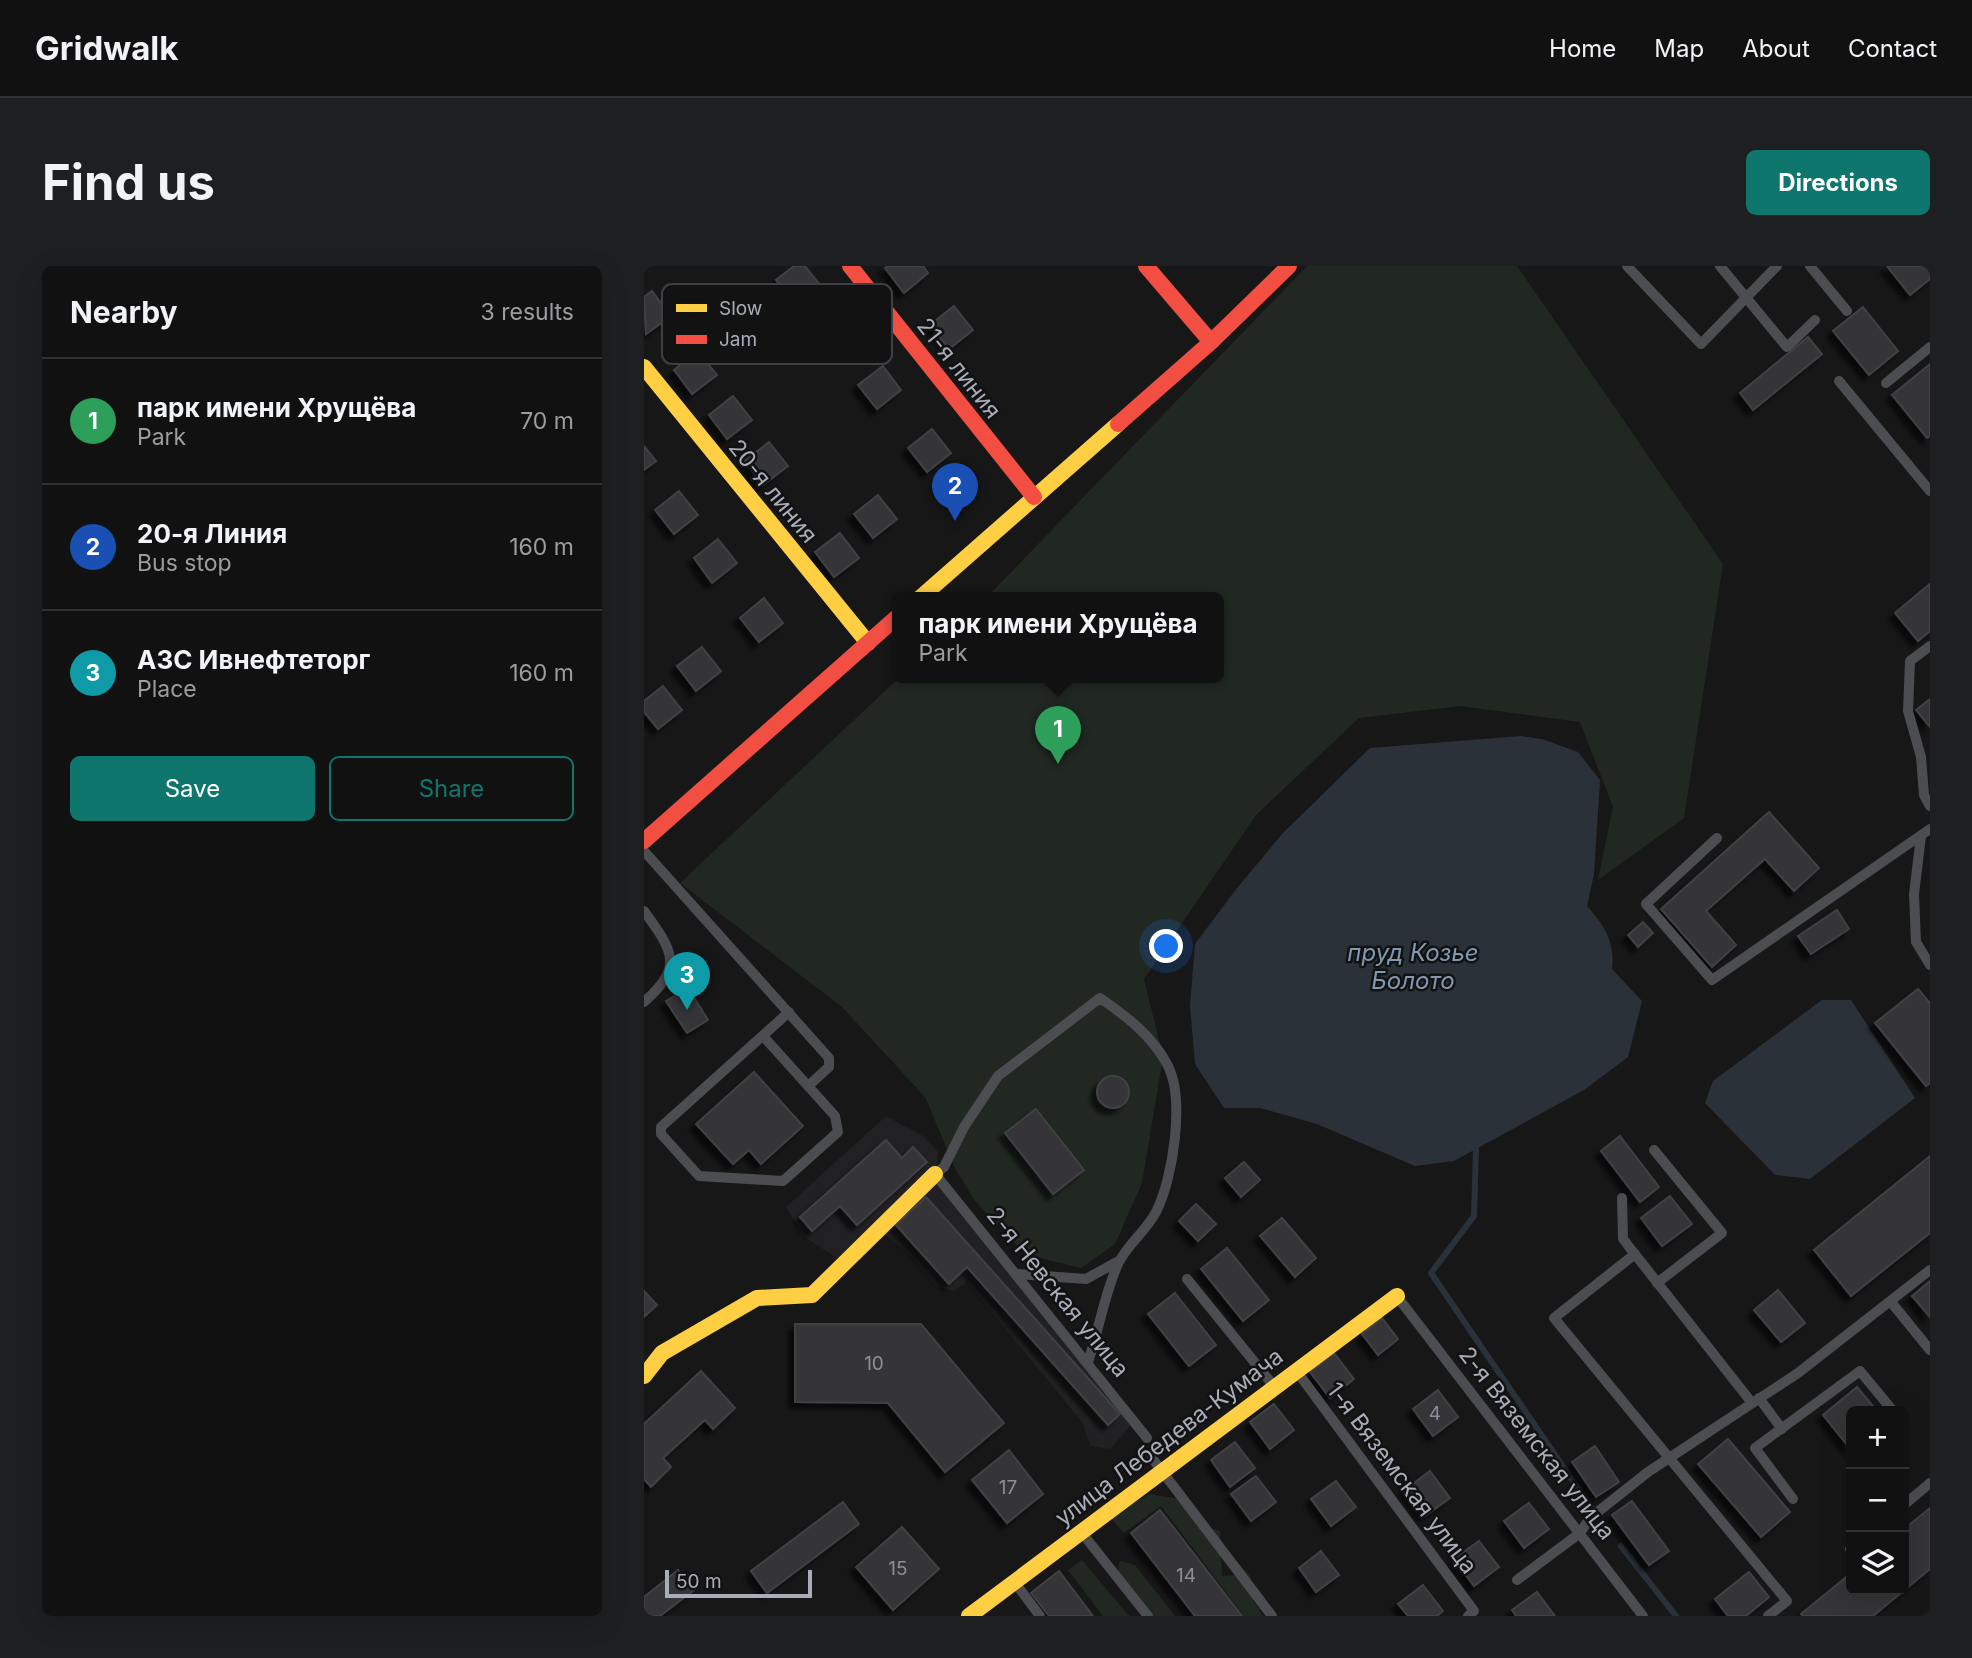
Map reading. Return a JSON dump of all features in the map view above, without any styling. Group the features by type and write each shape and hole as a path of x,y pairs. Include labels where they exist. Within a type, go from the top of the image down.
{"street":[{"name":"21-я линия","path":"850,266 864,284"},
{"path":"1146,266 1212,342"},
{"path":"927,592 1212,342 1289,266"},
{"name":"21-я линия","path":"892,319 1034,497"},
{"name":"20-я линия","path":"644,367 868,643"},
{"path":"644,841 892,621"},
{"path":"644,1376 662,1353 757,1298 812,1295 935,1174"},
{"name":"улица Лебедева-Кумача","path":"969,1616 1081,1531 1157,1464 1275,1387 1397,1296"}],"lane":[{"path":"1627,266 1702,344 1777,266"},
{"path":"1720,266 1787,347 1815,320"},
{"path":"1810,266 1847,311"},
{"path":"1886,383 1930,347"},
{"path":"1839,381 1930,491"},
{"path":"1930,646 1910,661 1908,711 1922,757 1924,795 1930,806"},
{"path":"1717,838 1646,904 1713,980 1926,832"},
{"path":"1926,832 1914,894 1916,942 1930,965"},
{"path":"644,851 829,1058 829,1067 808,1086"},
{"path":"644,911 664,939 671,959 667,978 644,1002"},
{"path":"935,1174 944,1167 964,1127 998,1076 1100,998 1135,1022 1168,1066 1173,1086 1176,1147 1156,1212 1120,1260 1110,1283 1088,1362"},
{"path":"763,1036 835,1116 840,1126 835,1136 785,1180 699,1176 661,1134 661,1127 763,1036 789,1013"},
{"path":"1654,1150 1722,1233 1657,1283"},
{"name":"2-я Невская улица","path":"935,1174 1147,1438"},
{"path":"1622,1198 1623,1239 1755,1401 1782,1429"},
{"path":"1634,1254 1554,1318 1787,1601 1768,1616"},
{"path":"1017,1274 1086,1279 1120,1260"},
{"path":"1517,1580 1580,1533 1590,1518 1668,1459 1755,1401 1891,1302 1930,1270"},
{"path":"1187,1279 1275,1387"},
{"name":"2-я Вяземская улица","path":"1397,1296 1643,1616"},
{"path":"1891,1302 1930,1350"},
{"name":"1-я Вяземская улица","path":"1296,1371 1471,1613"},
{"path":"1793,1499 1755,1448 1860,1371 1889,1406"},
{"path":"1157,1464 1272,1616"},
{"path":"1909,1501 1930,1483"},
{"path":"1081,1531 1148,1616"},
{"path":"1015,1582 1040,1616"}],"shaded area":[{"path":"1307,266 1517,266 1723,564 1684,818 1598,880 1613,807 1580,722 1460,706 1359,718 1256,815 1144,979 1163,1057 1142,1183 1115,1244 1081,1268 1025,1254 975,1201 956,1170 925,1097 842,1007 680,883 894,683 1224,683 1224,592 992,592"},
{"path":"886,1116 923,1136 938,1152 937,1167 837,1258 803,1236 786,1207"},
{"path":"935,1179 1133,1423 1110,1449 1091,1446 1082,1422 967,1282 953,1291 936,1286 910,1255 882,1231"},
{"path":"1150,1494 1180,1499 1207,1527 1220,1531 1222,1576 1235,1575 1237,1562 1251,1577 1249,1593 1263,1616 1244,1616 1161,1506 1124,1533 1109,1516"},
{"path":"1082,1560 1129,1616 1103,1616 1068,1570"},
{"path":"1120,1561 1135,1565 1175,1616 1153,1616 1116,1576"}],"water":[{"name":"пруд Козье Болото","path":"1521,736 1542,739 1578,752 1600,780 1594,874 1587,906 1599,920 1610,942 1612,969 1642,1001 1628,1057 1584,1090 1454,1161 1415,1166 1317,1124 1260,1108 1224,1108 1195,1064 1190,1006 1195,944 1237,888 1283,833 1370,748"},
{"path":"1822,1000 1851,1000 1915,1098 1810,1179 1775,1175 1705,1103 1713,1081"}],"building":[{"path":"794,266 805,266 819,284 779,284 776,280"},
{"path":"923,266 928,273 904,293 885,268"},
{"path":"1887,266 1930,266 1930,279 1910,295"},
{"path":"652,291 662,304 662,322 646,334 644,297"},
{"path":"954,306 973,330 949,349 930,325"},
{"path":"1863,307 1898,351 1869,375 1833,331"},
{"path":"1808,337 1822,354 1753,410 1740,393"},
{"path":"682,364 708,364 717,375 692,394 674,370"},
{"path":"1930,364 1930,436 1927,438 1892,395"},
{"path":"883,366 901,390 877,409 858,385"},
{"path":"733,396 752,420 727,439 709,415"},
{"path":"932,429 951,453 927,472 908,448"},
{"path":"769,442 788,466 763,485 745,461"},
{"path":"644,446 656,461 644,470"},
{"path":"679,491 698,515 674,534 655,510"},
{"path":"878,495 897,519 873,538 854,514"},
{"path":"840,533 859,558 834,577 815,552"},
{"path":"718,539 737,563 712,583 694,558"},
{"path":"1930,584 1930,631 1918,641 1895,613"},
{"path":"764,598 783,623 759,642 740,618"},
{"path":"702,647 721,671 696,691 677,666"},
{"path":"663,686 682,710 658,729 644,712 644,701"},
{"path":"1930,699 1930,727 1916,710"},
{"path":"1769,812 1819,868 1794,891 1765,859 1706,911 1736,945 1712,967 1661,909"},
{"path":"1837,910 1849,929 1811,954 1798,936"},
{"path":"1643,922 1653,933 1638,947 1628,935"},
{"path":"688,988 708,1020 687,1033 666,1001"},
{"path":"1918,989 1930,1003 1930,1083 1926,1086 1875,1023"},
{"path":"754,1072 803,1126 761,1164 749,1150 733,1164 696,1124"},
{"path":"1113,1076 1124,1081 1129,1092 1124,1103 1113,1108 1102,1103 1097,1092 1102,1081"},
{"path":"1036,1109 1084,1170 1053,1194 1005,1133"},
{"path":"1620,1136 1659,1187 1640,1202 1601,1151"},
{"path":"886,1140 902,1158 913,1147 927,1162 857,1225 840,1206 812,1231 800,1217"},
{"path":"1930,1156 1930,1233 1851,1296 1814,1250"},
{"path":"1244,1162 1260,1180 1241,1197 1225,1178"},
{"path":"1670,1196 1692,1224 1662,1246 1641,1218"},
{"path":"926,1197 1120,1414 1108,1425 967,1267 949,1284 896,1225"},
{"path":"1196,1204 1216,1224 1198,1241 1179,1221"},
{"path":"1282,1218 1316,1258 1295,1277 1260,1236"},
{"path":"1227,1248 1269,1300 1243,1321 1201,1269"},
{"path":"1930,1281 1930,1317 1912,1296"},
{"path":"1778,1290 1805,1323 1781,1342 1754,1310"},
{"path":"644,1291 657,1305 644,1317"},
{"path":"1175,1293 1216,1345 1189,1366 1148,1314"},
{"path":"1382,1318 1398,1339 1378,1355 1362,1334"},
{"path":"795,1324 921,1324 1004,1423 945,1472 888,1403 795,1402"},
{"path":"1334,1353 1354,1379 1330,1398 1310,1372"},
{"path":"701,1371 735,1408 713,1429 705,1420 663,1458 671,1467 651,1487 644,1479 644,1424"},
{"path":"1857,1387 1873,1406 1846,1406 1846,1444 1823,1415"},
{"path":"1438,1390 1458,1417 1433,1436 1413,1409"},
{"path":"1274,1404 1294,1430 1270,1449 1250,1422"},
{"path":"1728,1439 1790,1512 1761,1537 1698,1464"},
{"path":"1235,1442 1255,1468 1230,1487 1211,1460"},
{"path":"1595,1446 1619,1482 1596,1497 1572,1462"},
{"path":"1009,1450 1043,1494 1007,1523 972,1480"},
{"path":"1430,1471 1450,1498 1425,1516 1405,1490"},
{"path":"1256,1476 1276,1502 1251,1521 1231,1494"},
{"path":"1336,1481 1356,1507 1331,1526 1311,1499"},
{"path":"1632,1501 1669,1551 1649,1565 1612,1515"},
{"path":"843,1502 859,1524 767,1593 751,1571"},
{"path":"1529,1503 1549,1529 1524,1548 1504,1521"},
{"path":"1930,1508 1930,1569 1909,1586 1909,1532 1909,1525"},
{"path":"1160,1510 1242,1616 1195,1616 1131,1533"},
{"path":"902,1527 939,1569 893,1610 856,1567"},
{"path":"1479,1541 1499,1567 1474,1586 1454,1559"},
{"path":"1321,1551 1339,1575 1316,1592 1299,1568"},
{"path":"678,1570 694,1590 660,1616 644,1616 644,1597"},
{"path":"1059,1571 1093,1616 1049,1616 1031,1593"},
{"path":"1749,1572 1769,1597 1746,1616 1728,1616 1715,1599"},
{"path":"1846,1577 1846,1595 1898,1595 1873,1616 1801,1614"},
{"path":"1423,1585 1443,1611 1437,1616 1408,1616 1398,1604"},
{"path":"1537,1592 1555,1616 1516,1616 1512,1610"}],"waterway":[{"path":"1476,1149 1474,1216 1431,1273 1592,1509"},
{"path":"1621,1546 1676,1616"}],"traffic: slow":[{"path":"644,367 868,643"},
{"path":"927,592 1118,424"},
{"path":"644,1376 662,1353 757,1298 812,1295 935,1174"},
{"path":"969,1616 1397,1296"}],"traffic: jam":[{"path":"850,266 864,284"},
{"path":"1146,266 1211,342"},
{"path":"1118,424 1211,342 1289,266"},
{"path":"892,319 1034,497"},
{"path":"644,841 892,621"}],"place":[{"name":"20-я Линия","path":"955,521"},
{"name":"парк имени Хрущёва","path":"1058,764"},
{"name":"АЗС Ивнефтеторг","path":"687,1010"}]}
